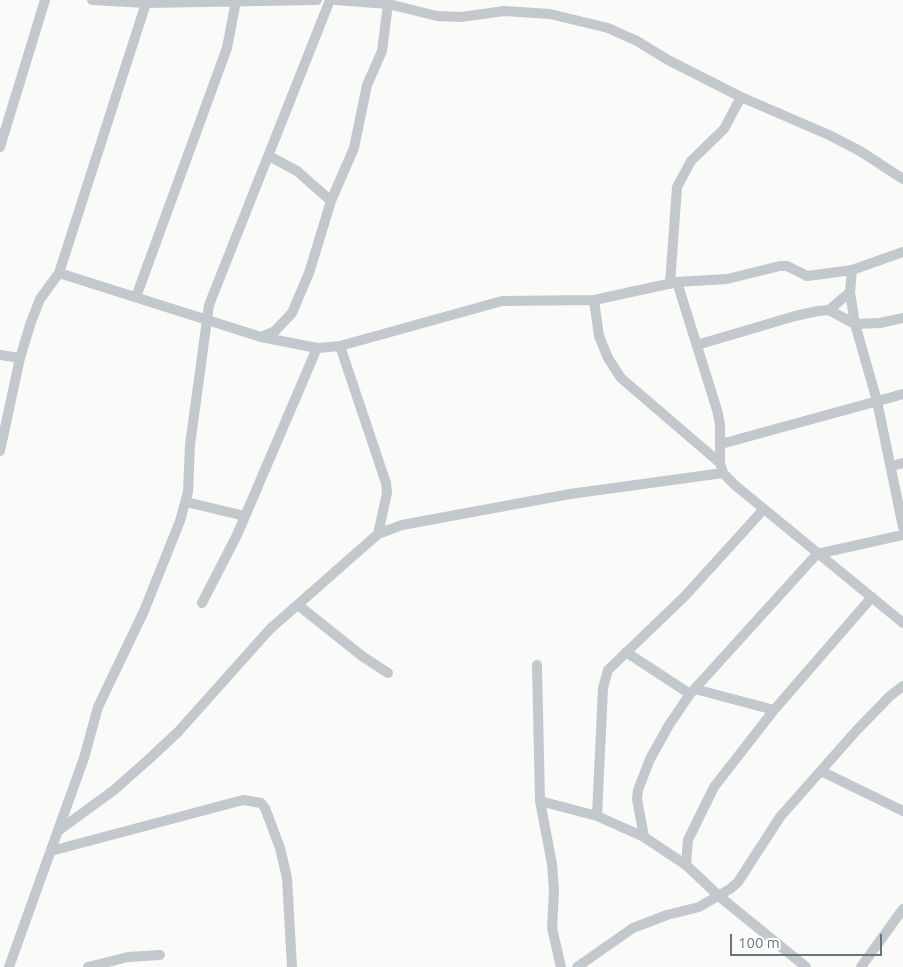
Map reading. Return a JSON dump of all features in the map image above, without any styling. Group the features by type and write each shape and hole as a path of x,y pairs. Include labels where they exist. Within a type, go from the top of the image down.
{"street":[{"path":"0,147 45,0"},
{"path":"92,0 147,2 317,0"},
{"path":"9,967 84,758 98,707 144,611 186,502 191,436 212,295 330,0"},
{"path":"336,0 388,4 437,16 461,17 504,11 525,12 578,19 608,28 637,41 668,60 741,97 829,135 860,151 903,179"},
{"path":"136,297 227,48 230,1"},
{"path":"0,451 20,358 40,299 60,273 147,2"},
{"path":"261,337 275,331 292,313 309,273 331,201 354,148 367,85 382,51 388,4"},
{"path":"722,468 717,410 697,346 673,283 677,187 691,161 724,129 741,97"},
{"path":"269,156 297,172 331,201"},
{"path":"60,273 261,337 317,348 340,346 491,302 594,300 673,283 727,279 780,266 787,266 806,276 852,270 903,252"},
{"path":"852,270 850,292 855,324 877,401 903,527"},
{"path":"697,346 794,316 829,310 850,292"},
{"path":"594,300 599,336 608,358 621,378 722,468 763,510 872,596 903,623"},
{"path":"829,310 855,324 880,323 903,318"},
{"path":"340,346 386,483 388,493 378,534"},
{"path":"202,603 245,516 317,348"},
{"path":"0,355 20,358"},
{"path":"721,444 903,394"},
{"path":"891,466 903,463"},
{"path":"58,832 114,790 178,732 270,629 378,534 402,525 722,468"},
{"path":"186,502 245,516"},
{"path":"597,816 603,688 608,670 685,596 763,510"},
{"path":"644,837 637,799 638,790 650,759 669,725 693,692 817,554 903,535"},
{"path":"686,865 688,840 714,787 774,710 872,596"},
{"path":"298,605 362,656 388,673"},
{"path":"626,652 693,692 774,710"},
{"path":"537,665 540,801 552,864 554,891 552,928 561,967"},
{"path":"577,967 633,928 699,907 720,897 738,882 771,829 867,719 903,686"},
{"path":"821,770 903,811"},
{"path":"51,851 243,800 261,802 280,848 288,878 292,967"},
{"path":"540,801 597,816 644,837 686,865 720,897 806,967"},
{"path":"861,967 903,909"},
{"path":"88,967 128,958 160,955"}]}
